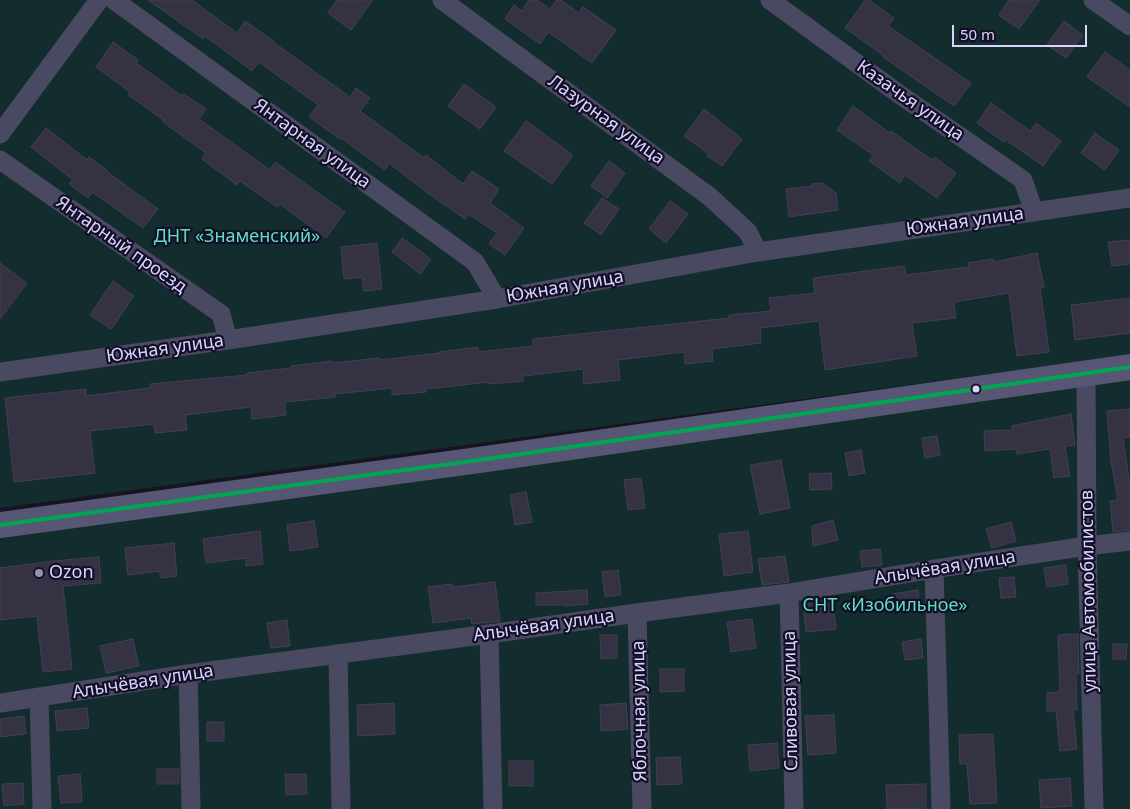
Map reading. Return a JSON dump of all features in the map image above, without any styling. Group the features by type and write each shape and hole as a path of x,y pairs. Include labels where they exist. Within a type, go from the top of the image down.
{"street":[{"path":"0,134 99,0"},
{"name":"Янтарная улица","path":"114,0 476,262 497,299"},
{"name":"Лазурная улица","path":"442,0 710,197 748,232 758,252"},
{"name":"Казачья улица","path":"770,0 899,94 1023,180 1034,212"},
{"path":"1093,0 1130,26"},
{"name":"Янтарный проезд","path":"0,160 221,314 228,340"},
{"name":"Южная улица","path":"0,372 497,299 758,252 1130,198"},
{"path":"0,525 489,459 1130,367"},
{"name":"улица Автомобилистов","path":"1086,373 1087,546 1094,809"},
{"name":"Алычёвая улица","path":"0,703 188,674 789,593 934,569 1130,541"},
{"path":"934,569 941,809"},
{"name":"Сливовая улица","path":"789,593 794,809"},
{"name":"Яблочная улица","path":"637,613 642,809"},
{"path":"489,634 493,809"},
{"path":"338,654 341,809"},
{"path":"188,674 191,809"},
{"path":"39,698 42,809"}],"green space":[{"name":"ДНТ «Знаменский»","path":"0,0 1130,0 1130,355 0,508"},
{"name":"СНТ «Изобильное»","path":"1130,367 1130,809 0,809 0,525"}],"building":[{"path":"148,0 192,0 237,33 245,21 350,97 356,88 370,98 360,111 424,158 426,155 463,184 472,171 499,189 490,203 524,228 505,255 489,244 497,233 468,214 465,219 389,163 385,170 309,117 318,105 259,62 252,71 205,36 203,39"},
{"path":"337,0 373,0 351,30 328,13"},
{"path":"529,0 537,0 550,9 557,0 561,0 579,13 583,7 616,30 592,63 548,32 540,44 505,19 514,5 522,11"},
{"path":"865,0 869,0 894,18 888,26 971,83 954,106 845,28"},
{"path":"1009,0 1040,0 1019,29 999,15"},
{"path":"1064,21 1083,35 1066,58 1047,45"},
{"path":"113,42 138,60 136,63 182,96 184,94 206,109 199,119 270,170 275,162 345,212 326,238 280,204 277,207 240,181 237,185 202,159 206,153 128,95 130,92 96,67"},
{"path":"1105,52 1130,70 1130,107 1087,77"},
{"path":"464,84 496,107 480,129 448,106"},
{"path":"991,103 1030,131 1036,123 1061,141 1043,166 1006,140 1004,142 977,123"},
{"path":"853,106 890,133 891,131 932,160 934,157 956,173 937,198 905,175 900,183 869,161 873,155 837,130"},
{"path":"704,109 742,139 722,166 684,136"},
{"path":"526,121 573,155 552,184 504,151"},
{"path":"46,128 87,160 89,157 158,209 143,228 92,192 88,198 69,184 73,180 31,147"},
{"path":"1095,133 1119,150 1105,170 1081,153"},
{"path":"609,161 625,173 607,198 591,186"},
{"path":"822,183 836,193 838,210 789,217 786,189"},
{"path":"602,198 619,209 601,235 584,223"},
{"path":"670,201 688,214 666,243 649,229"},
{"path":"402,238 431,259 420,274 392,252"},
{"path":"1130,240 1130,264 1112,266 1108,242"},
{"path":"377,243 382,289 364,291 362,277 344,279 341,247"},
{"path":"1037,253 1044,287 1040,288 1049,352 1017,356 1009,293 954,302 956,318 912,323 917,356 825,370 819,321 760,328 761,343 712,349 713,361 685,364 684,352 618,360 620,380 584,384 583,369 523,376 523,381 489,384 489,382 426,389 426,392 392,395 392,388 335,394 336,397 285,402 286,415 252,419 251,407 185,415 187,430 155,433 154,424 90,431 95,473 14,482 5,398 86,389 86,396 150,388 150,384 247,375 247,373 332,361 332,363 379,358 379,360 478,347 478,352 533,346 533,339 729,318 729,315 771,311 769,298 815,293 813,278 904,266 906,275 969,267 968,263 993,259 994,262"},
{"path":"0,263 27,283 0,319"},
{"path":"113,281 134,296 111,329 90,315"},
{"path":"1130,298 1130,333 1075,340 1071,305"},
{"path":"1130,409 1130,437 1123,438 1130,486 1130,530 1113,532 1110,501 1118,500 1111,461 1107,411"},
{"path":"1071,414 1075,445 1065,446 1070,476 1054,478 1050,449 1017,454 1016,449 985,451 984,431 1013,430 1012,426"},
{"path":"937,436 940,455 925,458 922,438"},
{"path":"861,450 865,473 849,476 845,453"},
{"path":"781,460 790,508 760,514 750,465"},
{"path":"831,473 832,489 810,490 809,474"},
{"path":"641,478 645,508 628,510 624,480"},
{"path":"526,492 532,522 515,525 510,495"},
{"path":"833,520 838,540 813,546 812,526"},
{"path":"314,521 318,547 290,551 287,525"},
{"path":"1011,522 1016,541 992,548 986,529"},
{"path":"260,531 263,564 246,566 246,558 206,563 203,539"},
{"path":"748,531 753,572 724,576 719,534"},
{"path":"174,543 177,576 160,578 160,571 128,575 125,548"},
{"path":"880,549 882,565 862,567 860,551"},
{"path":"785,556 789,582 762,585 758,559"},
{"path":"99,557 101,583 63,586 72,669 43,672 37,616 0,620 0,568"},
{"path":"1066,565 1068,584 1047,587 1044,568"},
{"path":"618,570 621,595 605,597 602,572"},
{"path":"1014,577 1016,597 1001,598 999,578"},
{"path":"495,582 500,621 472,624 471,618 433,623 428,587 452,584 452,587"},
{"path":"587,590 588,604 565,606 536,605 536,593"},
{"path":"918,590 920,604 894,608 892,594"},
{"path":"833,601 836,629 806,632 803,604"},
{"path":"752,619 756,648 731,652 727,622"},
{"path":"287,620 290,646 271,648 267,623"},
{"path":"1078,634 1079,674 1076,674 1077,710 1073,710 1077,749 1060,751 1056,711 1047,711 1047,693 1060,692 1058,635"},
{"path":"600,635 617,635 617,658 601,659"},
{"path":"133,639 139,666 106,673 100,646"},
{"path":"921,639 923,658 905,660 902,642"},
{"path":"1113,644 1127,644 1126,659 1113,659"},
{"path":"660,669 684,669 684,691 660,692"},
{"path":"394,703 395,734 358,736 357,705"},
{"path":"626,703 628,729 601,731 600,705"},
{"path":"87,708 89,728 57,731 55,711"},
{"path":"834,715 836,753 808,755 805,716"},
{"path":"24,716 26,734 0,737 0,719"},
{"path":"207,722 224,722 224,741 207,741"},
{"path":"993,734 997,803 970,804 967,764 960,764 959,735"},
{"path":"777,743 779,768 750,771 748,745"},
{"path":"680,757 682,784 657,785 656,758"},
{"path":"509,761 533,761 533,786 509,786"},
{"path":"157,769 179,769 179,784 157,784"},
{"path":"80,774 82,802 61,803 58,776"},
{"path":"285,774 306,774 307,794 286,795"},
{"path":"1070,778 1072,806 1041,808 1039,780"},
{"path":"23,783 24,804 4,806 2,784"},
{"path":"926,784 926,809 887,809 886,785"}],"transit line":[{"path":"0,525 479,460 1130,367"}],"place":[{"name":"Ozon","path":"39,573"}]}
